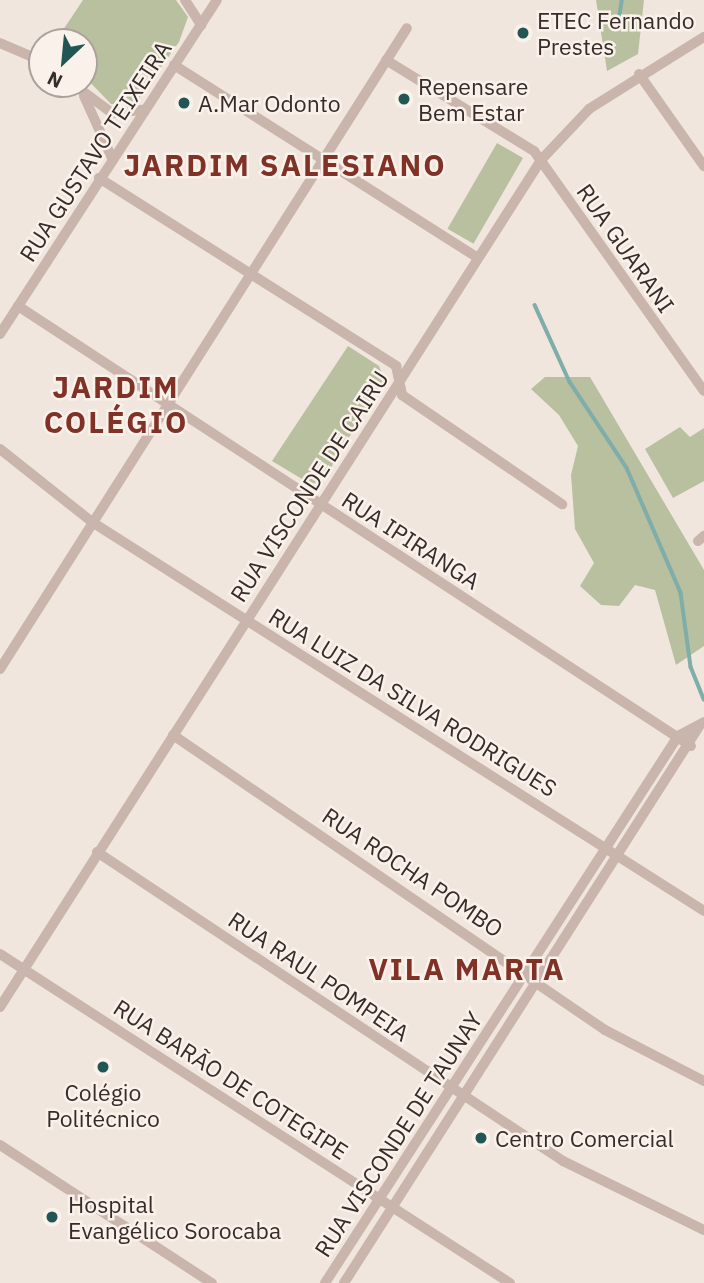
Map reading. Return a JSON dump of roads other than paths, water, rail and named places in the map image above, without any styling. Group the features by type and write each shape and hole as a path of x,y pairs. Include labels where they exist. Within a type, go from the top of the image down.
{"street":[{"path":"186,0 201,25"},
{"name":"RUA GUSTAVO TEIXEIRA","path":"0,334 217,0"},
{"path":"0,669 167,402 407,28"},
{"name":"RUA VISCONDE DE CAIRU","path":"0,1007 541,160 589,109 639,74 704,37"},
{"path":"0,43 28,55"},
{"path":"386,60 541,160"},
{"path":"174,65 477,257"},
{"path":"639,74 704,166"},
{"path":"84,98 112,158"},
{"path":"90,98 112,113 144,110"},
{"name":"RUA GUARANI","path":"541,160 704,391"},
{"path":"99,178 396,366 402,395 562,505"},
{"name":"RUA IPIRANGA","path":"18,306 691,746"},
{"name":"RUA LUIZ DA SILVA RODRIGUES","path":"0,449 92,522 704,911"},
{"name":"RUA VISCONDE DE TAUNAY","path":"325,1283 678,736 702,724"},
{"name":"RUA VISCONDE DE TAUNAY","path":"344,1283 620,857 691,746 702,724"},
{"name":"RUA ROCHA POMBO","path":"173,735 541,980 605,1030 704,1081"},
{"name":"RUA RAUL POMPEIA","path":"97,852 563,1161 704,1230"},
{"name":"RUA BARÃO DE COTEGIPE","path":"0,954 510,1283"},
{"path":"0,1145 212,1283"}],"waterway":[{"path":"619,18 622,0"},
{"path":"535,305 570,382 627,468 681,593 691,667 704,700"}],"place":[{"name":"ETEC Fernando Prestes","path":"523,33"},
{"name":"Repensare Bem Estar","path":"404,99"},
{"name":"A.Mar Odonto","path":"184,103"},
{"name":"Colégio Politécnico","path":"103,1067"},
{"name":"Centro Comercial","path":"481,1138"},
{"name":"Hospital Evangélico Sorocaba","path":"52,1217"}],"district":[{"name":"JARDIM SALESIANO","path":"285,165"},
{"name":"JARDIM COLÉGIO","path":"116,404"},
{"name":"VILA MARTA","path":"467,969"}]}
